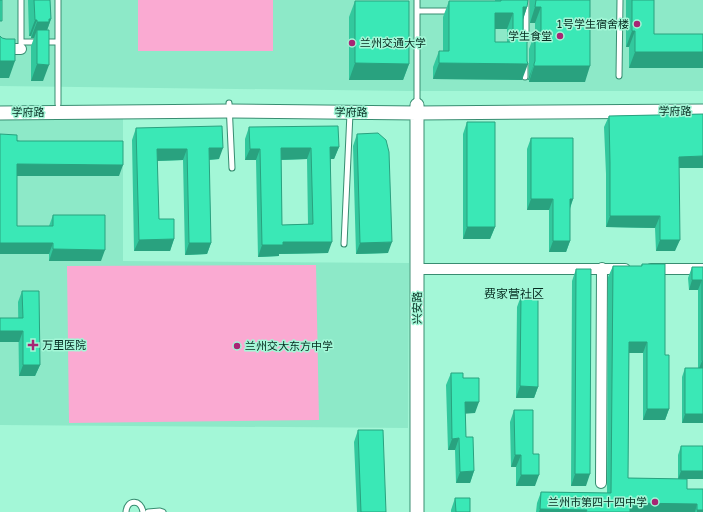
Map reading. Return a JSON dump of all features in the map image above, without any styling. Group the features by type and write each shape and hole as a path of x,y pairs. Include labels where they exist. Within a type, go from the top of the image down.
{"street":[{"path":"0,49 21,45"},
{"name":"学府路","path":"0,112 230,107 350,112 417,109 703,103"},
{"name":"学府路","path":"0,104 703,111"},
{"name":"兴安路","path":"417,109 417,512"},
{"path":"601,483 602,268"},
{"path":"417,269 703,269"}],"lane":[{"path":"21,0 21,45 58,42"},
{"path":"58,0 58,104"},
{"path":"417,0 417,109"},
{"path":"525,46 526,0"},
{"path":"619,76 620,0"},
{"path":"417,11 456,11"},
{"path":"525,62 525,77"},
{"path":"230,107 232,168"},
{"path":"344,244 350,112"},
{"path":"126,512 126,507 134,502 140,505 142,512"},
{"path":"148,512 163,512"}],"shaded area":[{"name":"兰州交通大学","path":"0,0 703,0 703,91 409,91 0,86"},
{"path":"138,0 273,0 273,51 138,51"},
{"name":"兰州交大东方中学","path":"0,118 123,119 123,261 409,263 408,428 0,425"},
{"path":"316,265 319,420 69,423 67,266"}],"building":[{"path":"0,0 2,0 2,21 0,21"},
{"path":"34,0 50,0 51,19 49,19 49,22 37,22 37,20 35,20"},
{"path":"528,0 527,7 523,7 523,33 527,33 528,64 439,63 439,51 449,51 449,1","holes":["495,13 513,13 513,42 495,42"]},
{"name":"学生食堂","path":"536,0 590,0 590,66 534,66 535,33 541,33 541,7 535,7"},
{"path":"632,0 654,0 654,34 703,34 703,52 635,52 635,31 632,31"},
{"path":"355,1 409,1 409,64 355,63"},
{"path":"37,30 49,30 49,65 37,64"},
{"path":"0,36 6,39 15,39 15,61 0,61"},
{"path":"703,114 703,156 679,157 680,240 660,240 660,216 610,216 609,116"},
{"path":"467,122 495,122 495,227 467,227"},
{"path":"222,126 223,148 209,148 211,243 189,243 187,149 157,149 159,219 174,219 174,239 139,240 136,128"},
{"path":"338,126 339,147 330,147 332,242 283,242 283,245 262,245 260,149 250,149 249,127","holes":["281,148 311,148 313,224 282,225"]},
{"path":"378,133 386,140 389,152 392,242 360,243 357,134"},
{"path":"0,134 17,135 17,141 123,141 123,165 17,164 17,226 53,226 53,215 105,215 105,250 53,249 53,243 0,243"},
{"path":"531,138 573,138 573,199 570,199 570,241 553,241 553,199 531,199"},
{"path":"642,264 665,264 665,355 669,355 669,409 647,409 647,342 629,342 628,478 687,479 687,489 703,489 703,510 697,510 697,504 630,503 630,512 586,512 587,510 540,509 541,492 611,493 613,266 642,266"},
{"path":"692,267 703,267 703,361 702,280 692,280"},
{"path":"576,269 591,269 590,474 575,474"},
{"path":"22,291 39,291 40,365 23,365 23,331 0,331 0,318 23,318"},
{"path":"521,296 538,296 538,387 520,386"},
{"path":"685,368 703,368 703,414 685,414"},
{"path":"451,373 463,373 463,378 479,378 479,402 465,402 466,437 473,437 474,471 460,472 459,438 452,439"},
{"path":"514,410 533,410 533,454 539,454 539,475 521,475 521,455 515,455"},
{"path":"358,430 383,430 386,512 361,512"},
{"path":"681,446 703,446 703,471 681,471"},
{"path":"455,498 470,498 470,512 456,512"}],"place":[{"name":"1号学生宿舍楼","path":"637,24"},
{"name":"学生食堂","path":"560,36"},
{"name":"兰州交通大学","path":"352,43"},
{"name":"万里医院","path":"33,345"},
{"name":"兰州交大东方中学","path":"237,346"},
{"name":"兰州市第四十四中学","path":"655,502"}],"district":[{"name":"费家营社区","path":"514,294"}]}
